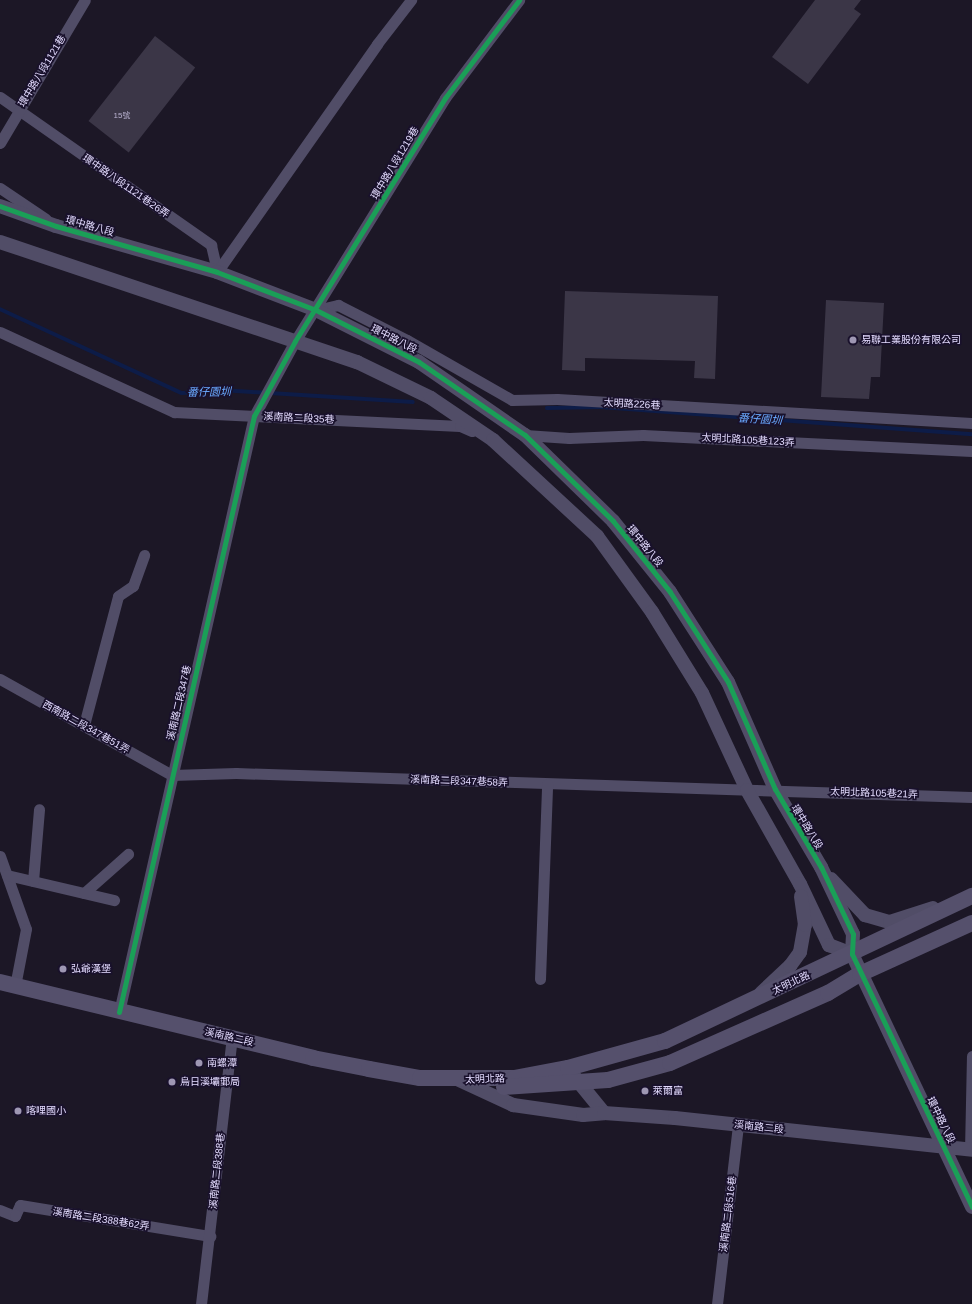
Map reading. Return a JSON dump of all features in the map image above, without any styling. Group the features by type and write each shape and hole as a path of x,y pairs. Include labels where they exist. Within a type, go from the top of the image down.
{"main road":[{"name":"太明北路","path":"459,1080 514,1078 568,1068 665,1041 754,1001 972,896"},
{"name":"太明北路","path":"459,1080 505,1088 579,1083 608,1080 670,1063 828,993 860,974 972,923"},
{"name":"溪南路二段","path":"7,984 119,1012 232,1037 313,1058 420,1078 459,1080"}],"street":[{"name":"環中路八段1121巷","path":"0,143 84,0"},
{"path":"216,272 377,44 411,0"},
{"name":"環中路八段1219巷","path":"269,389 295,341 316,310 445,98 519,0"},
{"name":"環中路八段1121巷26弄","path":"0,97 212,245 216,272"},
{"path":"0,188 56,226"},
{"name":"環中路八段","path":"0,206 56,226 216,272 316,310 419,362 525,436 613,521 670,592 728,682 775,789 821,868 853,934 852,954 860,974 972,1207"},
{"path":"0,242 357,362 431,398 493,440 597,536 640,594 702,693 747,790 800,884 829,946 852,954"},
{"name":"太明路226巷","path":"316,310 338,306 407,340 512,400 565,400 972,424"},
{"name":"溪南路二段35巷","path":"0,332 174,412 460,426 493,440"},
{"name":"溪南路二段347巷","path":"119,1012 254,416 269,389"},
{"name":"太明北路105巷123弄","path":"525,436 569,438 643,435 972,451"},
{"path":"84,725 118,596 133,586 144,555"},
{"name":"西南路二段347巷51弄","path":"0,679 172,775"},
{"name":"溪南路二段347巷58弄","path":"172,775 236,773 747,790"},
{"path":"540,979 547,784"},
{"name":"太明北路105巷21弄","path":"747,790 775,789 972,797"},
{"path":"33,881 39,809"},
{"path":"84,893 128,854"},
{"path":"0,856 26,929 7,984"},
{"name":"環中路八段","path":"821,868 865,915 890,922 972,896"},
{"path":"7,875 114,900"},
{"path":"754,1001 790,966 800,952 805,924 800,884"},
{"name":"溪南路二段388巷","path":"201,1304 232,1037"},
{"path":"971,1150 972,1056"},
{"path":"568,1068 604,1113"},
{"name":"溪南路二段","path":"459,1080 513,1104 583,1115 604,1113 738,1124 971,1150"},
{"name":"溪南路二段516巷","path":"717,1304 738,1124"},
{"name":"溪南路二段388巷62弄","path":"0,1210 15,1216 20,1205 210,1236"}],"building":[{"path":"815,0 861,0 854,9 861,14 808,84 772,57"},
{"path":"155,36 195,67 129,153 89,121"},
{"path":"565,291 718,296 715,379 694,378 695,361 585,358 585,371 562,370"},
{"name":"易聯工業股份有限公司","path":"826,300 884,303 880,377 871,377 869,399 821,397"}],"waterway":[{"name":"番仔園圳","path":"0,309 182,393 221,390 413,402"},
{"name":"番仔園圳","path":"547,408 601,407 972,434"}],"cycle path":[{"path":"119,1012 254,416 295,341 445,98 519,0"},
{"path":"0,206 56,226 217,272 316,310 419,362 525,435 613,521 670,592 728,682 775,789 821,867 853,934 852,954 972,1207"}],"place":[{"name":"易聯工業股份有限公司","path":"853,340"},
{"name":"弘爺漢堡","path":"63,969"},
{"name":"南螺潭","path":"199,1063"},
{"name":"烏日溪壩郵局","path":"172,1082"},
{"name":"萊爾富","path":"645,1091"},
{"name":"喀哩國小","path":"18,1111"}]}
